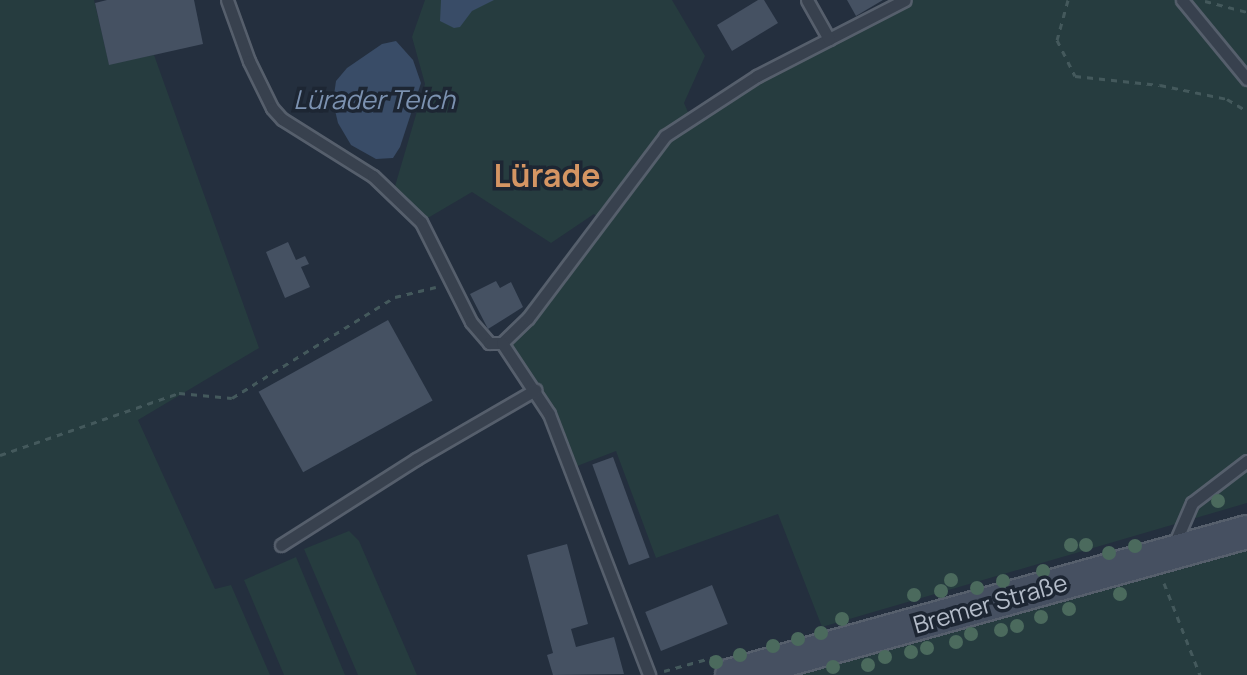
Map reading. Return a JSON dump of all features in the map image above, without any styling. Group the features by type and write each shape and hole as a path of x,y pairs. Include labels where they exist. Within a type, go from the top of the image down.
{"main road":[{"name":"Bremer Straße","path":"732,675 1247,532"}],"lane":[{"path":"227,0 249,61 272,108 282,119 373,176 421,222 471,322 489,343 502,343 528,318 665,136 757,76 905,0"},
{"path":"807,0 829,39"},
{"path":"1182,0 1247,79"},
{"path":"502,343 535,390 566,451 649,675"},
{"path":"281,545 416,459 535,390"},
{"path":"1162,555 1192,503 1247,461"}],"path":[{"path":"1068,0 1057,40 1075,76 1200,93 1227,99 1247,111"},
{"path":"1197,0 1247,12"},
{"path":"0,455 179,393 232,398 395,297 452,283"},
{"path":"1162,555 1200,675"}],"green space":[{"path":"0,0 94,0 109,64 154,55 259,348 138,420 215,589 231,585 270,675 0,675"},
{"path":"425,0 672,0 705,56 684,103 691,119 757,75 905,0 1247,0 1247,503 822,627 778,514 656,558 616,451 572,468 502,343 602,221 594,214 551,243 472,192 421,222 393,193 425,84 412,37"},
{"path":"349,531 359,541 417,675 358,675 304,549"},
{"path":"1247,540 1247,675 795,675 928,633"},
{"path":"296,557 345,675 284,675 244,580"}],"water":[{"path":"441,0 494,0 472,11 460,27 454,28 440,21"},
{"name":"Lürader Teich","path":"396,41 413,60 421,83 400,147 393,158 376,159 351,145 338,123 333,102 336,81 347,68 382,44"}],"building":[{"path":"107,0 194,0 203,44 109,65 95,3"},
{"path":"758,0 764,0 778,23 732,51 717,25"},
{"path":"847,0 883,0 856,16"},
{"path":"288,242 296,260 305,256 309,264 301,267 310,287 285,298 266,252"},
{"path":"496,281 500,288 511,282 523,307 488,329 470,294"},
{"path":"388,320 433,400 303,472 259,392"},
{"path":"613,457 650,558 629,565 592,465"},
{"path":"567,544 588,624 571,629 576,647 614,637 624,674 553,675 547,655 553,653 527,555"},
{"path":"712,585 728,624 661,651 645,612"}],"district":[{"name":"Lürade","path":"547,175"}]}
